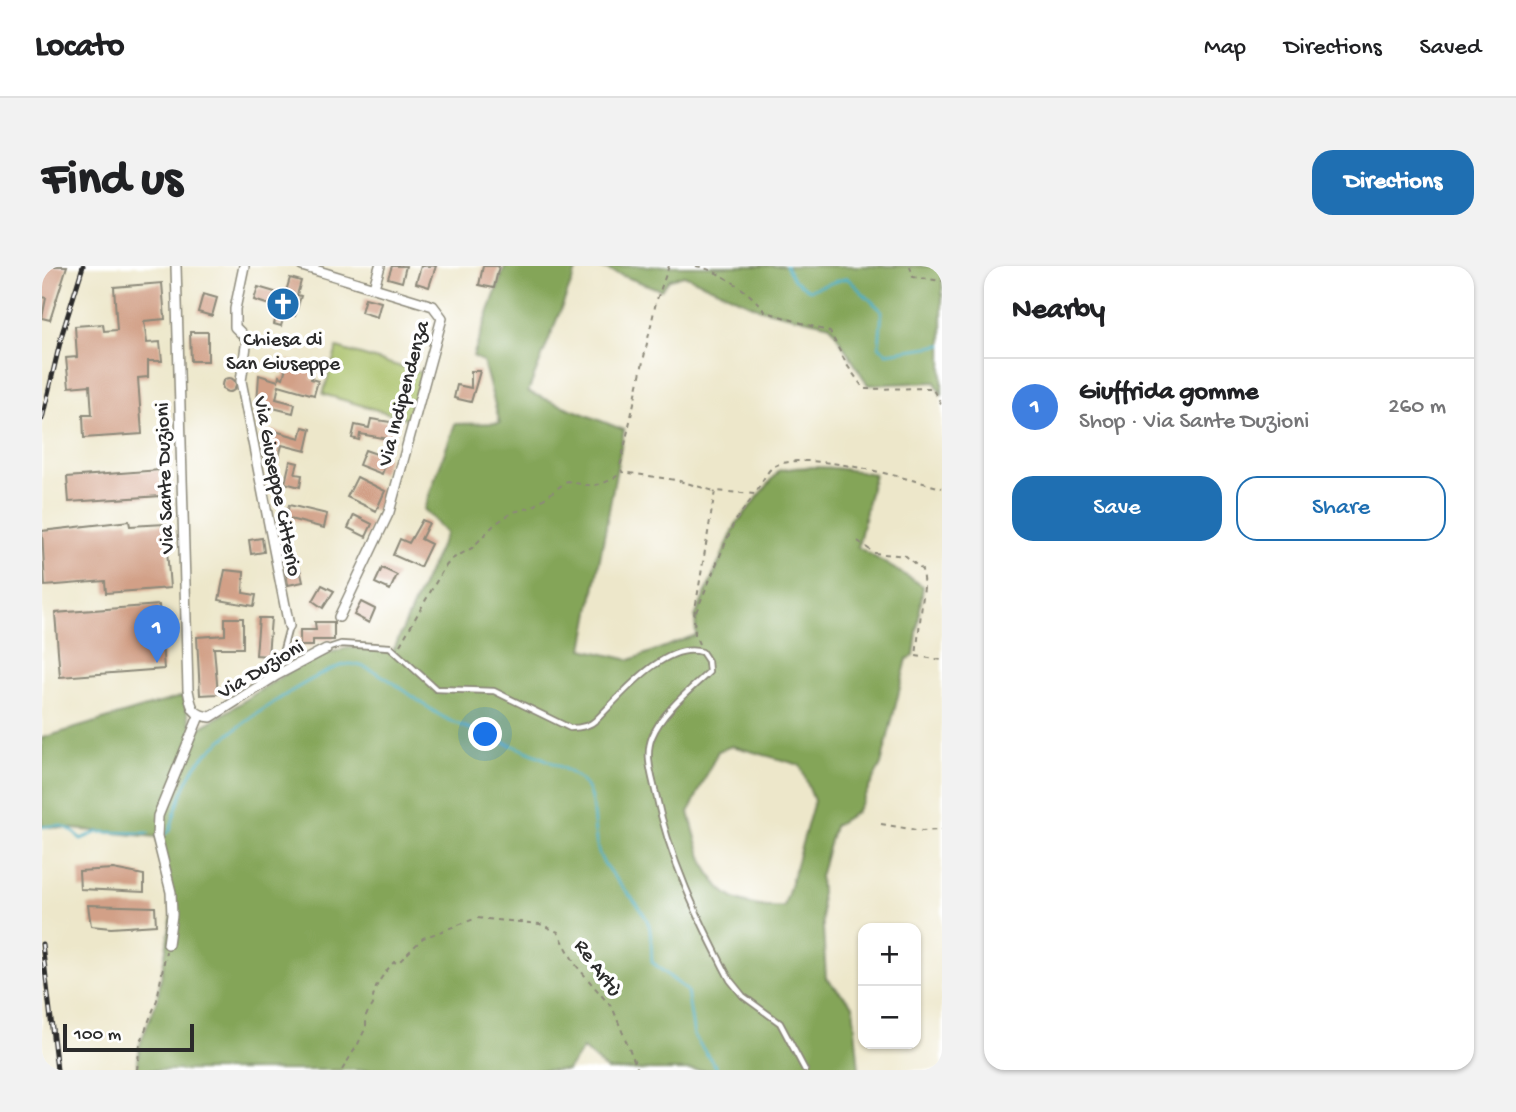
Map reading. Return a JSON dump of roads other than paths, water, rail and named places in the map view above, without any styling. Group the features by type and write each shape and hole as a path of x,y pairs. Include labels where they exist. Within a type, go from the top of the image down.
{"street":[{"name":"Via Sante Duzioni","path":"176,266 188,690"},
{"name":"Via Giuseppe Citterio","path":"244,266 235,309 235,327 247,339 241,381 289,626"},
{"name":"Via Indipendenza","path":"302,266 433,306 442,318 389,512 339,617"},
{"path":"374,287 380,266"},
{"name":"Via Duzioni","path":"188,690 192,710 199,716 211,717 276,675 326,649"},
{"path":"168,944 172,915 171,892 157,836 158,816 199,716"}],"lane":[{"name":"Via Giuseppe Citterio","path":"276,675 289,626"},
{"path":"326,649 341,644 378,644 397,652 436,689 494,691 570,728 584,727 596,721 615,698 663,659 689,650 702,652 708,661 709,672 681,699 653,733 650,744 649,754 660,816 671,857 730,980 743,996 780,1023 805,1070"}],"waterway":[{"path":"786,266 794,280 809,290 847,278 882,311 879,347 887,353 942,345"},
{"path":"165,834 170,831 180,798 195,767 221,741 268,706 317,676 337,667 351,664 363,666 447,719 559,766 585,785 591,800 600,856 611,874 645,915 650,929 652,962 687,991 694,1036 718,1070"},
{"path":"42,827 64,827 81,839 98,832 149,833"}],"railway":[{"path":"42,419 62,334 83,266"},
{"path":"42,944 57,1070"}],"place":[{"name":"Chiesa di San Giuseppe","path":"283,304"},
{"name":"Giuffrida gomme","path":"157,663"}]}
